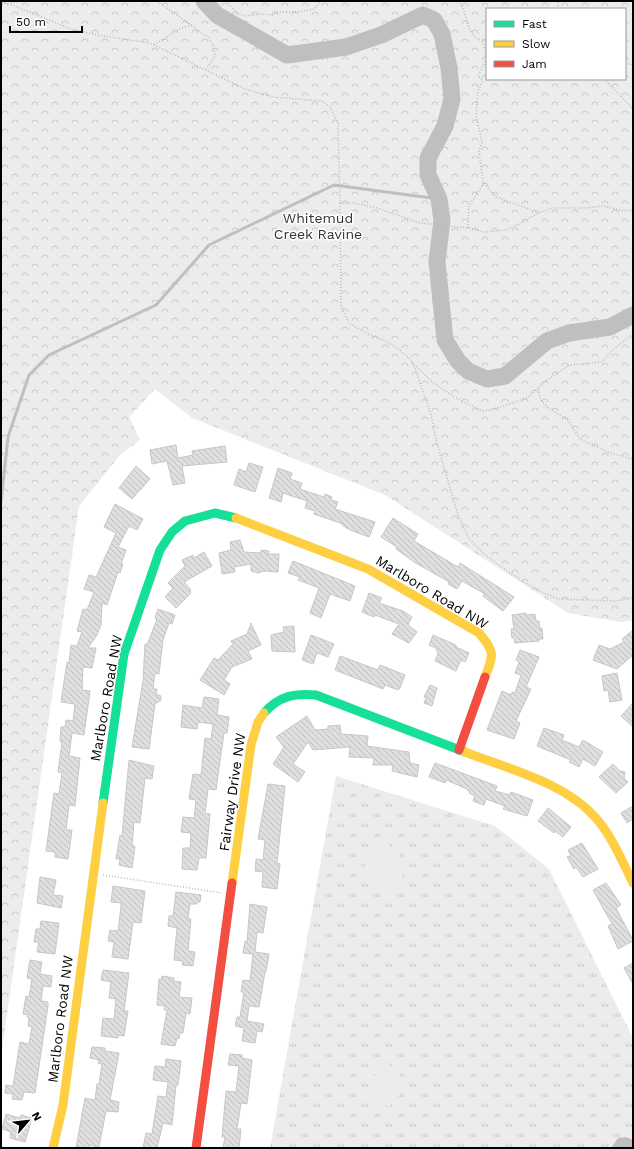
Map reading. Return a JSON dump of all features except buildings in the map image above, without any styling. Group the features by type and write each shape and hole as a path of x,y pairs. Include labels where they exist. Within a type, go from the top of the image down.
{"street":[{"name":"Marlboro Road NW","path":"53,1148 63,1105 93,874 124,654 160,550 178,527 199,516 216,513 231,516 368,569 483,637 493,651 492,661 459,750"},
{"name":"Fairway Drive NW","path":"196,1148 253,734 262,714 281,699 296,694 309,693 558,788 580,801 591,811 603,826 633,882"}],"path":[{"path":"2,1 71,28 154,45 245,89 273,97 322,101 330,107 338,123 341,306 349,323 368,334 386,341 409,358 430,380 462,401 483,411 527,398 539,387 569,366 602,362 614,349 633,334"},
{"path":"9,3 25,1"},
{"path":"157,1 208,38 214,47 215,56 206,70"},
{"path":"227,1 236,12 244,16 262,14 272,15 278,12 298,12 314,9 321,1"},
{"path":"458,1 462,5 472,34 483,41 486,54"},
{"path":"154,45 181,28 192,25"},
{"path":"486,60 478,76 483,81 478,91 476,114 482,142 479,152 484,183 496,197 538,213"},
{"path":"605,80 633,109"},
{"path":"468,228 469,206 484,183"},
{"path":"340,203 353,203 377,208 427,225 468,228 485,232 506,230 520,224 538,213 553,208 585,208 603,206 623,211 633,210"},
{"path":"409,358 415,368 426,401 459,518 475,546 491,560 516,577 537,590 558,599 614,601 633,598"},
{"path":"539,387 538,394 541,400 548,408 568,420 580,439 610,453 633,459"},
{"path":"93,874 222,893"}],"green space":[{"name":"Whitemud Creek Ravine","path":"1,1 633,1 633,620 621,622 568,613 385,495 192,418 155,389 129,417 140,440 120,455 79,506 1,1057"},
{"path":"336,776 495,826 549,869 633,1038 633,1148 270,1148"},
{"path":"379,839 394,849 402,860 403,873 398,890 384,886 377,882 367,872 365,865 366,858 374,842"},
{"path":"384,1063 397,1071 402,1082 401,1089 395,1101 389,1106 373,1105 372,1082 379,1068"}],"shaded area":[{"path":"626,1137 633,1140 633,1148 611,1148 618,1138"}],"waterway":[{"path":"204,1 217,15 287,55 346,47 381,35 423,15 434,20 442,34 449,68 452,99 445,126 428,158 428,175 439,199 442,220 437,262 445,340 458,361 468,371 487,379 505,376 547,341 569,333 610,327 633,315"},
{"path":"1,502 8,437 29,375 49,355 156,305 209,245 334,185 439,199"}],"traffic: fast":[{"path":"103,803 124,654 160,550 172,532 185,521 215,513 236,518"},
{"path":"264,713 281,699 294,695 316,695 465,752"}],"traffic: slow":[{"path":"236,518 368,569 479,633 488,645 491,654 490,663 485,677"},
{"path":"232,883 251,745 258,722 264,713"},
{"path":"465,752 517,771 568,794 595,817 607,832 633,883"},
{"path":"53,1148 63,1105 103,803"}],"traffic: jam":[{"path":"459,750 485,677"},
{"path":"196,1148 232,883"}]}
